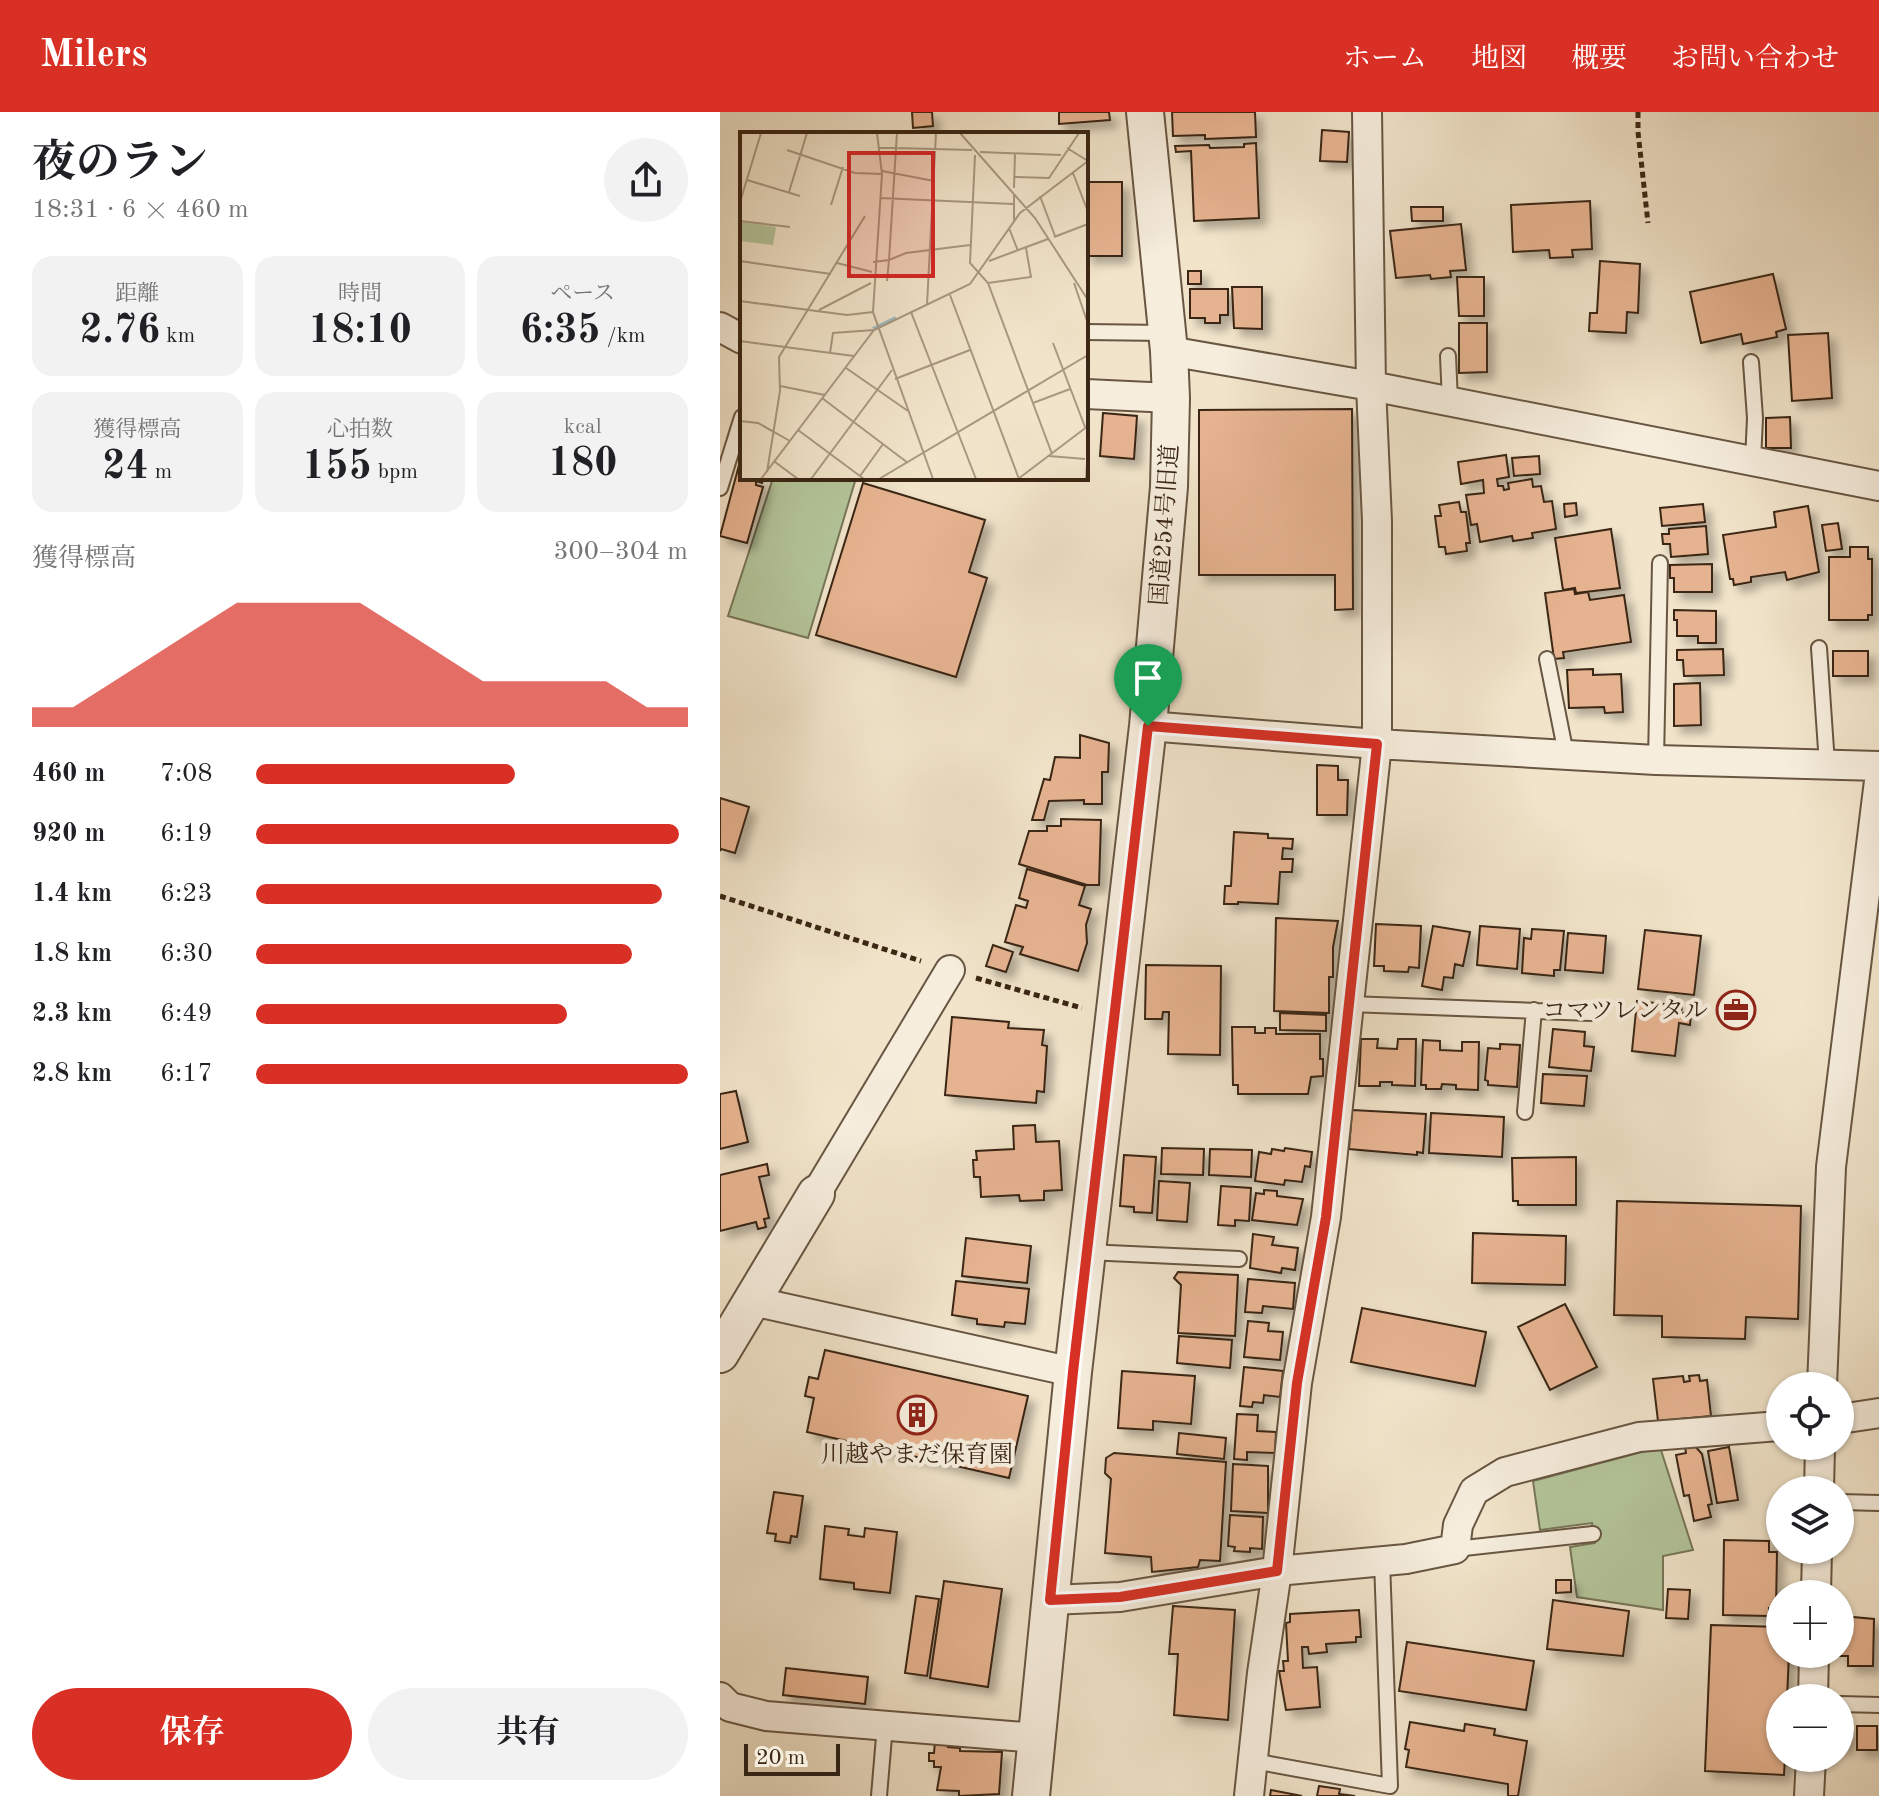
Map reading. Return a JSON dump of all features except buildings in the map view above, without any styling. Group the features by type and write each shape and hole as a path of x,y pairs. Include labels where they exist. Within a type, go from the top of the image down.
{"street":[{"name":"国道254号旧道","path":"1031,1796 1073,1372 1148,726 1169,487 1171,398 1168,342 1145,112"},
{"path":"1249,1796 1297,1383 1326,1217 1377,744 1377,521 1371,386 1367,112"},
{"path":"720,327 740,338"},
{"path":"1168,342 1371,386 1879,486"},
{"path":"1088,394 1171,398"},
{"path":"1148,726 1377,744 1656,760 1879,766"},
{"path":"1823,1372 1831,1167 1879,781"},
{"path":"720,1354 950,970"},
{"path":"752,1301 1073,1372"},
{"path":"1854,1417 1879,1413"},
{"path":"1050,1600 1120,1597 1277,1571 1382,1561 1455,1549 1458,1525 1474,1491 1505,1472 1639,1437 1766,1427"},
{"path":"720,1697 730,1707 766,1716 1037,1738"},
{"path":"1809,1796 1810,1772"}],"lane":[{"path":"1088,332 1168,342"},
{"path":"1448,356 1450,402"},
{"path":"1751,362 1755,418 1753,461"},
{"path":"720,488 740,423"},
{"path":"1656,760 1660,563"},
{"path":"1819,648 1827,764"},
{"path":"1547,659 1566,754"},
{"path":"1349,1004 1591,1013"},
{"path":"1525,1112 1534,1010"},
{"path":"1087,1251 1239,1259"},
{"path":"1854,1502 1879,1503"},
{"path":"1455,1549 1593,1534"},
{"path":"1253,1761 1390,1786 1382,1561"},
{"path":"1854,1704 1879,1705"},
{"path":"879,1796 885,1725"}],"path":[{"path":"1638,112 1648,223"},
{"path":"720,896 950,970 1114,1017"}],"green space":[{"path":"772,480 855,480 808,638 728,616"},
{"path":"1660,1447 1693,1550 1663,1556 1663,1610 1577,1597 1570,1547 1595,1543 1592,1523 1540,1530 1533,1481"}],"place":[{"name":"コマツレンタル","path":"1736,1010"},
{"name":"川越やまだ保育園","path":"917,1415"}],"route":[{"path":"1148,726 1377,744 1326,1217 1297,1383 1277,1571 1120,1597 1050,1600 1073,1372 1148,726"}]}
